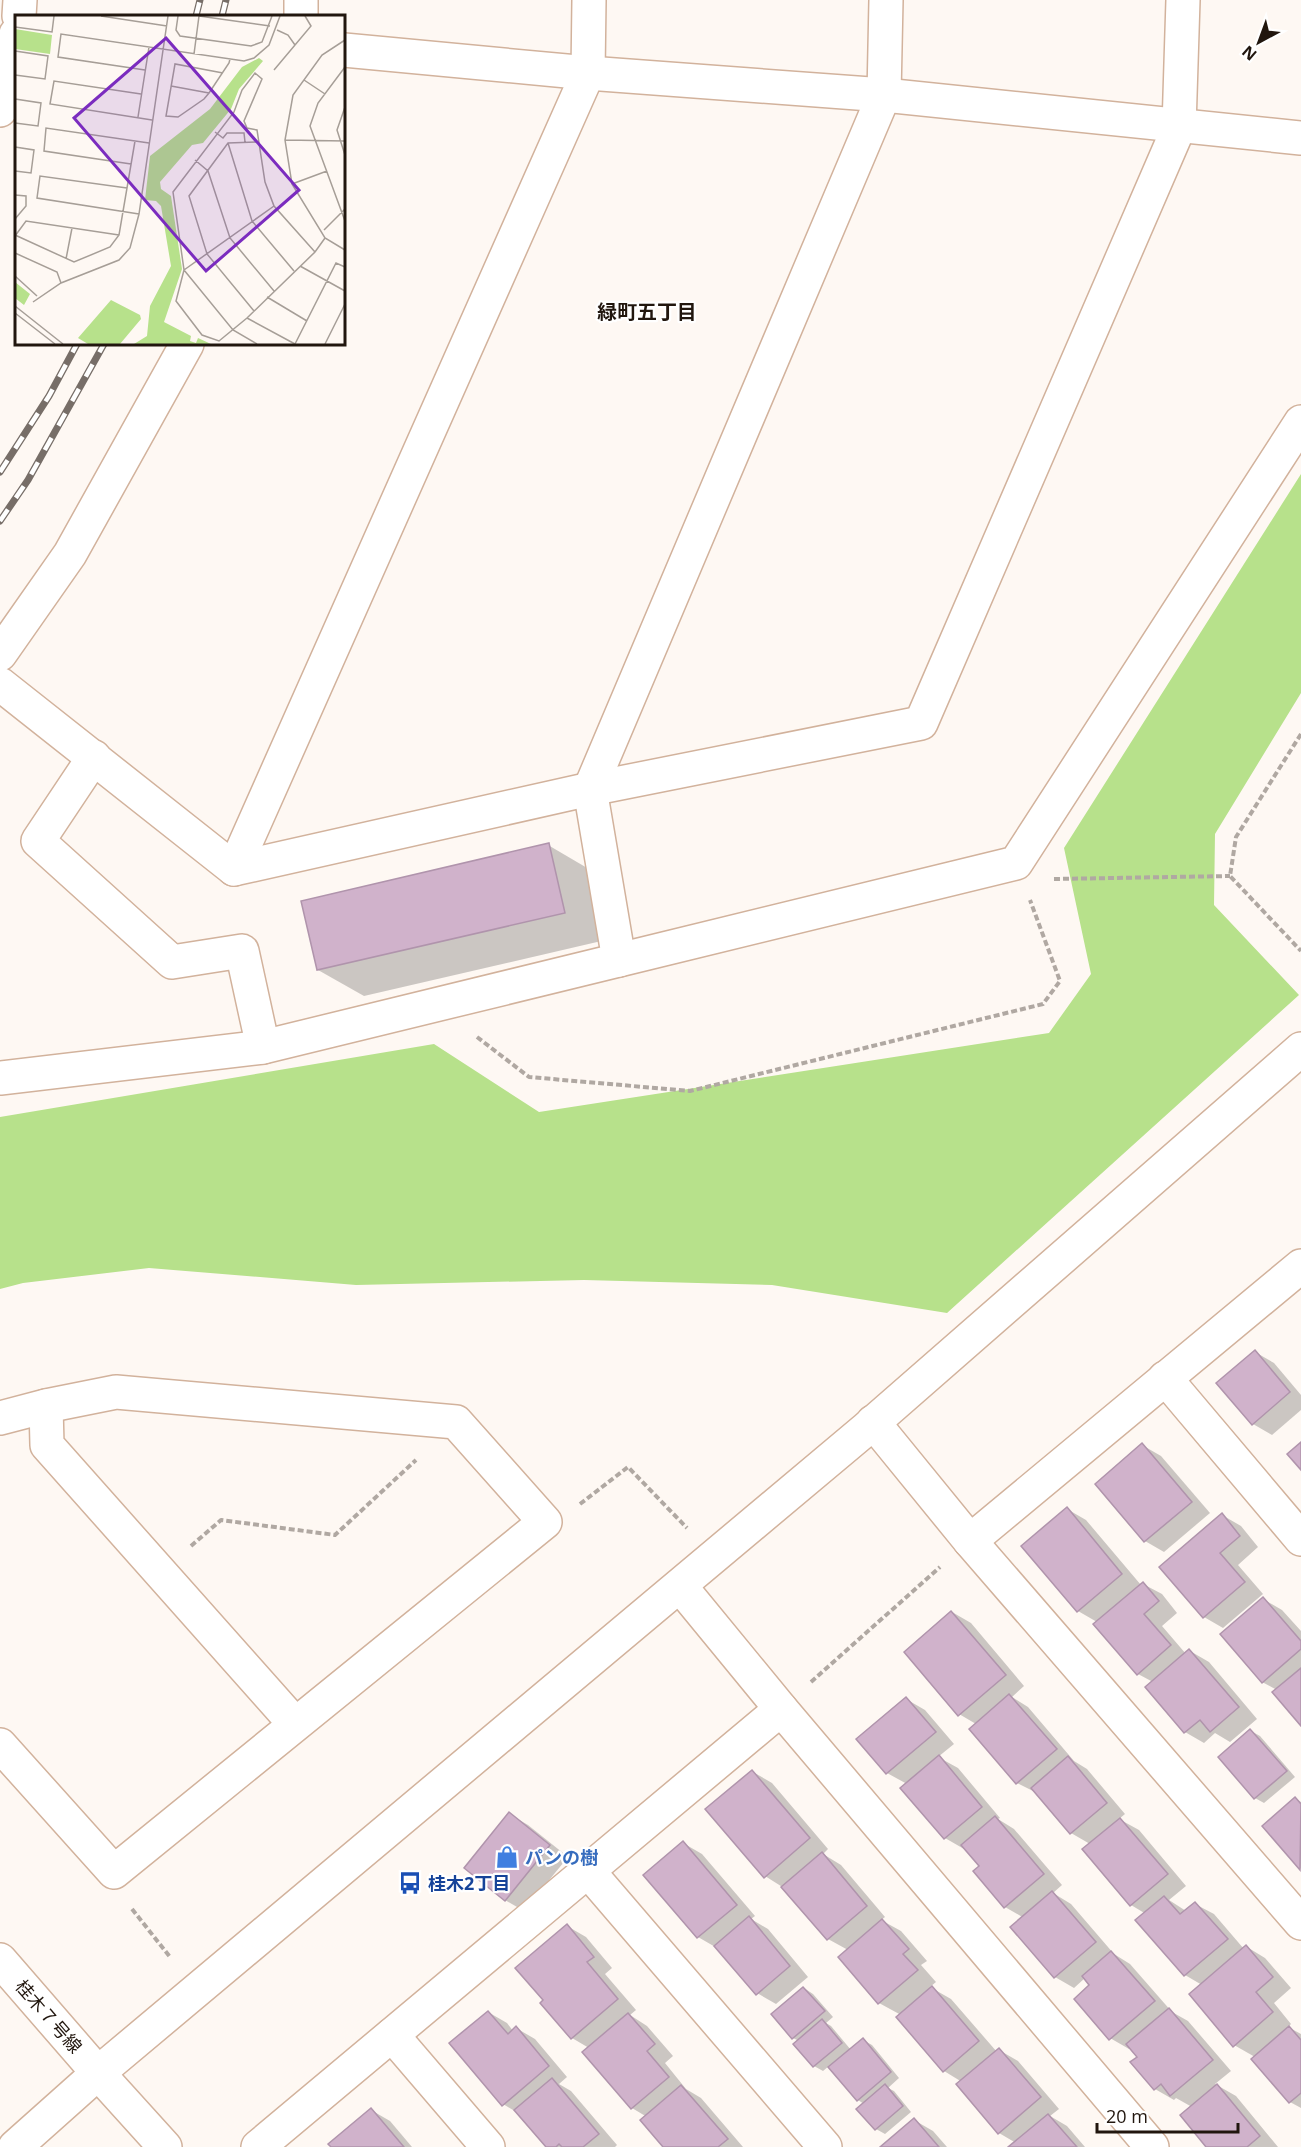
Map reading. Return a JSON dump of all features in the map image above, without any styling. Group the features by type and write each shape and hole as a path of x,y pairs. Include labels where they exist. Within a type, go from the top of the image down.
{"street":[{"path":"19,15 21,0"},
{"path":"234,869 588,73 590,0"},
{"path":"620,960 590,789 884,94 886,0"},
{"path":"234,869 590,789 921,723 1179,127 1183,0"},
{"path":"3,99 15,39"},
{"path":"345,50 588,73 884,94 1179,127 1301,138"},
{"path":"0,654 70,554 186,345"},
{"path":"0,1078 263,1047 1016,863 1301,422"},
{"path":"0,684 234,869"},
{"path":"94,758 38,841 172,962 242,951 263,1047"},
{"path":"15,2147 98,2073 873,1422 1301,1049"},
{"path":"970,1541 1301,1266"},
{"path":"1165,1378 1301,1539"},
{"path":"0,1418 116,1392 456,1422 545,1521 114,1872 0,1745"},
{"path":"46,1406 47,1445 296,1724"},
{"path":"873,1422 970,1541 1301,1923"},
{"path":"680,1586 781,1709 1152,2147"},
{"path":"258,2147 781,1709"},
{"path":"588,1871 825,2147"},
{"name":"桂木７号線","path":"0,1960 165,2147"},
{"path":"392,2035 488,2147"}],"path":[{"path":"1230,876 1236,837 1301,734"},
{"path":"1016,863 1047,879 1230,876 1301,951"},
{"path":"436,1005 529,1077 690,1091 1043,1004 1060,981 1016,863"},
{"path":"160,1572 221,1520 336,1535 456,1422"},
{"path":"545,1521 570,1513 628,1467 714,1556"},
{"path":"781,1709 970,1541"},
{"path":"114,1872 118,1892 197,1991"}],"green space":[{"path":"1301,474 1301,693 1215,834 1214,905 1299,995 947,1313 772,1285 584,1280 356,1285 149,1268 23,1283 0,1289 0,1117 434,1044 539,1112 1049,1033 1091,974 1064,848"}],"building":[{"path":"549,843 565,913 317,970 301,901"},
{"path":"1255,1350 1290,1392 1252,1425 1216,1383"},
{"path":"1301,1442 1301,1470 1287,1454"},
{"path":"1142,1443 1192,1502 1144,1542 1095,1484"},
{"path":"1067,1507 1122,1574 1077,1612 1021,1546"},
{"path":"1222,1513 1240,1536 1220,1553 1245,1582 1203,1618 1159,1567"},
{"path":"1143,1582 1159,1601 1144,1614 1171,1645 1137,1675 1093,1624"},
{"path":"1263,1597 1301,1641 1301,1649 1262,1683 1220,1634"},
{"path":"951,1611 1006,1675 958,1716 904,1652"},
{"path":"1189,1649 1239,1707 1210,1732 1200,1720 1184,1733 1145,1687"},
{"path":"1301,1668 1301,1726 1272,1692"},
{"path":"1009,1694 1057,1749 1016,1784 969,1729"},
{"path":"906,1697 936,1732 886,1774 856,1739"},
{"path":"1250,1729 1287,1771 1254,1799 1218,1757"},
{"path":"939,1755 982,1807 944,1839 900,1788"},
{"path":"1068,1756 1107,1803 1070,1834 1031,1788"},
{"path":"752,1770 810,1838 764,1878 705,1809"},
{"path":"1295,1797 1301,1804 1300,1870 1262,1826"},
{"name":"パンの樹","path":"509,1812 550,1845 505,1901 464,1868"},
{"path":"995,1816 1044,1874 1004,1908 973,1871 979,1866 961,1845"},
{"path":"1120,1818 1168,1874 1130,1906 1082,1849"},
{"path":"683,1841 737,1905 697,1938 643,1875"},
{"path":"822,1852 867,1906 827,1940 781,1887"},
{"path":"1052,1891 1096,1942 1054,1978 1010,1927"},
{"path":"1164,1896 1180,1914 1195,1902 1228,1939 1184,1976 1135,1920"},
{"path":"749,1916 790,1966 756,1995 714,1946"},
{"path":"882,1919 909,1949 903,1954 918,1970 878,2004 838,1957"},
{"path":"567,1924 594,1957 587,1962 618,1999 571,2039 540,2003 543,2000 515,1968"},
{"path":"1246,1945 1273,1977 1256,1992 1273,2012 1233,2047 1189,1994"},
{"path":"1111,1951 1155,2001 1109,2040 1074,1999 1089,1985 1082,1976"},
{"path":"932,1986 979,2041 943,2072 896,2017"},
{"path":"803,1987 825,2011 792,2039 771,2014"},
{"path":"1169,2008 1213,2060 1170,2096 1161,2084 1154,2090 1130,2062 1137,2057 1126,2044"},
{"path":"488,2011 508,2034 516,2026 549,2066 502,2106 449,2043"},
{"path":"628,2013 655,2044 647,2051 669,2077 631,2109 582,2052"},
{"path":"822,2019 842,2043 813,2067 793,2044"},
{"path":"1289,2026 1301,2040 1301,2093 1289,2103 1251,2059"},
{"path":"863,2038 891,2072 857,2101 828,2067"},
{"path":"999,2048 1041,2097 998,2134 956,2084"},
{"path":"552,2078 599,2134 583,2147 562,2147 559,2144 556,2147 546,2147 514,2110"},
{"path":"885,2084 903,2106 875,2130 856,2109"},
{"path":"1217,2084 1260,2136 1247,2147 1206,2147 1180,2115"},
{"path":"681,2085 728,2139 718,2147 663,2147 640,2120"},
{"path":"371,2108 404,2147 331,2147 328,2144"},
{"path":"1048,2114 1077,2147 1008,2147"},
{"path":"914,2118 939,2147 880,2147"}],"railway":[{"path":"196,15 200,0"},
{"path":"222,15 226,0"},
{"path":"0,472 49,396 76,345"},
{"path":"0,521 28,480 103,345"}],"place":[{"name":"パンの樹","path":"507,1857"},
{"name":"桂木2丁目","path":"410,1883"}],"district":[{"name":"緑町五丁目","path":"647,311"}]}
